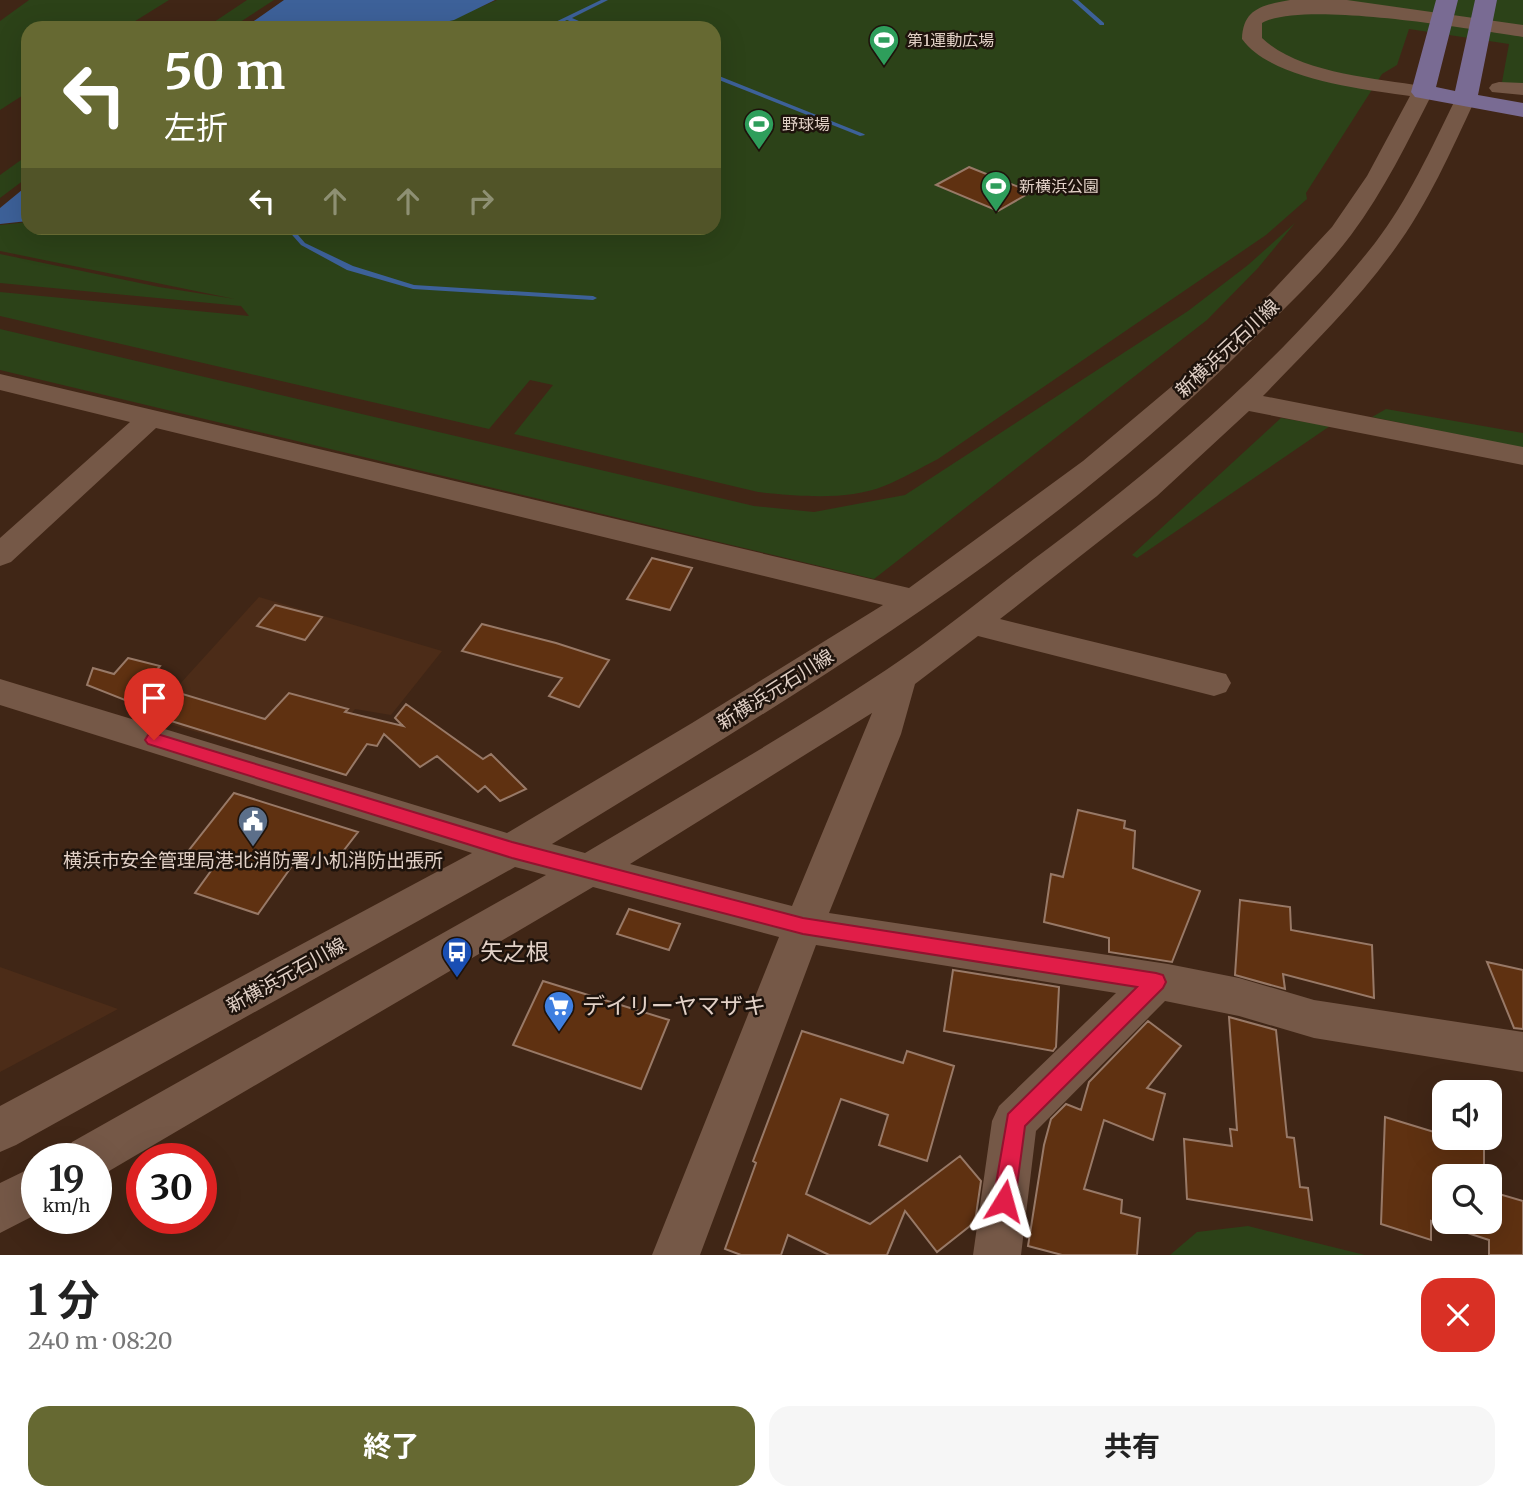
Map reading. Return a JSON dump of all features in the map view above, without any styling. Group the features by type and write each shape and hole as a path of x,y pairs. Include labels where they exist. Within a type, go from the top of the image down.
{"main road":[{"path":"1447,0 1423,92 1523,110"},
{"path":"1465,100 1475,64 1486,0"}],"street":[{"path":"1423,92 1299,68 1272,56 1257,44 1250,31 1253,22 1259,16 1286,6 1397,6 1463,22 1523,31"},
{"path":"1463,22 1523,16"},
{"path":"1499,88 1523,89"},
{"name":"新横浜元石川線","path":"0,1130 512,850 915,601 1093,468 1187,388 1271,307 1340,232 1378,176 1423,92"},
{"path":"112,1144 587,871 757,769 900,678 1146,489 1244,401 1321,321 1385,246 1425,183 1465,100"},
{"path":"0,382 915,601"},
{"path":"1244,401 1523,456"},
{"path":"0,555 151,418"},
{"path":"973,622 1010,634 1214,683"},
{"path":"676,1255 803,926 883,734 900,678"},
{"path":"0,692 512,850 803,926 1156,982 1238,997 1314,1019 1523,1052"},
{"path":"997,1255 1015,1121 1156,982"},
{"path":"0,1209 21,1197"}],"shaded area":[{"path":"259,597 442,651 391,715 355,709 311,765 149,718"},
{"path":"0,967 118,1009 0,1072"}],"green space":[{"path":"29,0 169,0 135,21 21,21 21,96 0,110 0,21"},
{"path":"247,0 274,0 242,21 216,21"},
{"name":"新横浜公園","path":"497,0 1523,0 1523,94 1502,82 1509,44 1409,29 1397,65 1382,74 1306,193 1307,199 1266,235 938,459 891,483 854,494 805,496 758,492 514,434 553,385 530,380 489,429 0,316 0,292 249,316 241,306 0,283 0,254 159,287 235,299 0,251 0,225 21,223 21,235 721,235 721,21 448,21"},
{"path":"21,160 21,182 0,198 0,175"},
{"path":"1295,223 1258,268 1207,320 874,579 0,370 0,329 754,506 814,512 905,495 1188,311 1248,265"},
{"path":"1386,409 1523,433 1523,448 1372,417"},
{"path":"1281,418 1330,426 1137,558 1132,555"},
{"path":"1248,1226 1365,1255 1170,1255 1197,1232"}],"water":[{"path":"284,0 495,0 450,21 254,21"},
{"path":"21,191 21,222 0,224 0,208"}],"building":[{"path":"969,167 1031,192 998,211 936,185"},
{"path":"652,558 692,568 670,610 627,599"},
{"path":"275,605 322,617 305,640 257,626"},
{"path":"482,624 609,660 579,707 549,696 562,678 462,651"},
{"path":"128,658 160,666 146,683 265,719 289,693 348,709 345,712 403,726 395,718 406,704 483,759 491,754 526,789 500,801 485,786 478,792 437,756 420,767 384,734 377,746 367,744 346,775 155,716 158,713 87,685 93,668 114,674"},
{"path":"234,793 358,832 334,863 299,856 258,914 195,893 213,868 182,859"},
{"path":"1078,810 1125,821 1124,828 1135,831 1133,868 1200,891 1172,962 1109,952 1109,938 1044,922 1051,874 1063,877"},
{"path":"1240,900 1290,907 1291,930 1372,945 1374,998 1283,974 1285,989 1235,975"},
{"path":"629,909 680,924 669,950 617,934"},
{"path":"1487,962 1523,970 1523,1029 1514,1028"},
{"path":"953,970 1059,987 1056,1047 1053,1051 944,1031"},
{"path":"543,981 669,1020 641,1089 513,1045"},
{"path":"1229,1017 1276,1030 1287,1137 1294,1138 1300,1187 1308,1188 1312,1220 1187,1199 1184,1139 1232,1146 1230,1129 1237,1130"},
{"path":"1148,1021 1181,1046 1147,1088 1165,1094 1153,1140 1104,1120 1084,1189 1122,1200 1121,1213 1140,1218 1137,1255 1062,1255 1028,1246 1044,1145 1051,1119 1066,1104 1081,1110 1089,1082"},
{"path":"802,1031 903,1063 907,1051 954,1066 927,1161 879,1145 888,1115 841,1099 806,1194 870,1224 960,1156 981,1181 975,1222 937,1252 905,1211 887,1255 829,1255 788,1235 781,1255 741,1255 725,1249 756,1163 753,1161"},
{"path":"1385,1117 1432,1131 1432,1150 1484,1150 1484,1164 1432,1164 1431,1240 1381,1224"},
{"path":"1502,1195 1523,1201 1523,1255 1489,1255 1489,1240 1471,1234 1502,1234"}],"waterway":[{"path":"567,18 605,0"},
{"path":"1075,0 1102,24"},
{"path":"561,21 567,18"},
{"path":"567,18 574,21"},
{"path":"721,79 862,135"},
{"path":"295,235 303,244 350,268 413,287 593,298"}],"place":[{"name":"第1運動広場","path":"884,67"},
{"name":"野球場","path":"759,151"},
{"name":"新横浜公園","path":"996,213"},
{"name":"横浜市安全管理局港北消防署小机消防出張所","path":"253,848"},
{"name":"矢之根","path":"457,979"},
{"name":"デイリーヤマザキ","path":"559,1033"}],"route":[{"path":"154,740 512,850 803,926 1156,982 1015,1121 1004,1201"}]}
